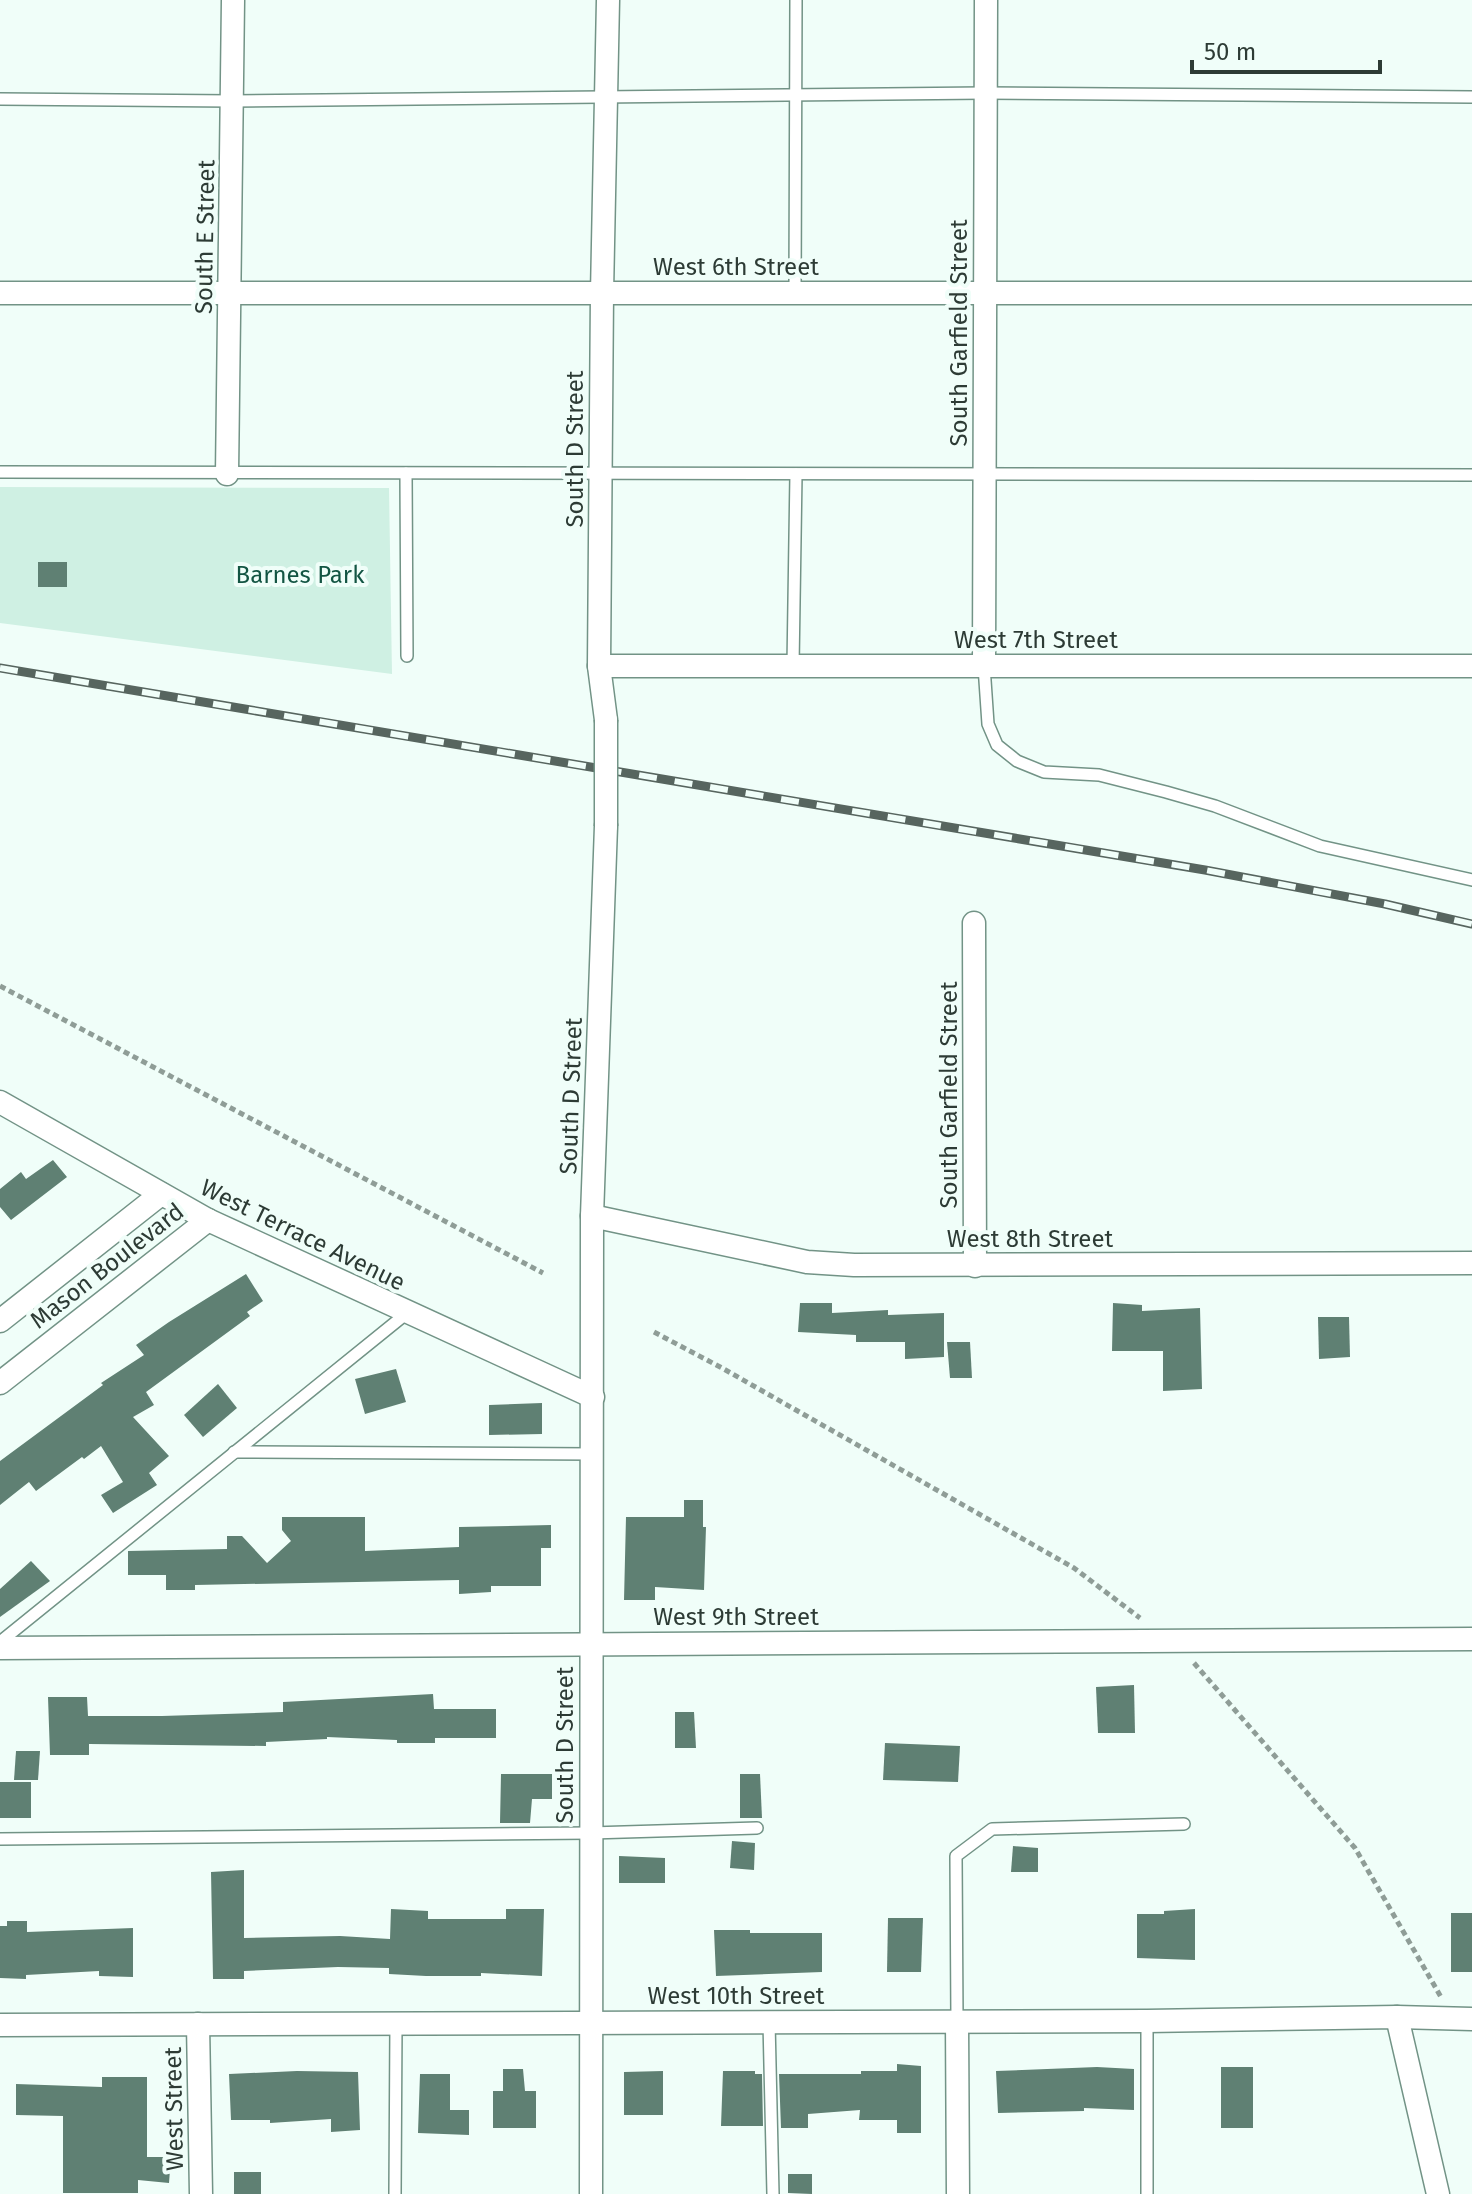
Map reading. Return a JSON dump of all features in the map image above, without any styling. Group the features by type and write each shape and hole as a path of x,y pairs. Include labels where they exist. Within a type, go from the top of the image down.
{"street":[{"name":"South E Street","path":"227,474 233,0"},
{"name":"South D Street","path":"591,2194 592,1216 606,826 606,720 599,666 608,0"},
{"name":"South Garfield Street","path":"984,666 986,0"},
{"name":"West 6th Street","path":"0,293 1472,293"},
{"name":"West 7th Street","path":"599,666 1472,666"},
{"name":"South Garfield Street","path":"974,923 975,1266"},
{"name":"West Terrace Avenue","path":"0,1102 208,1220 593,1397"},
{"name":"Mason Boulevard","path":"0,1321 161,1194"},
{"name":"West 8th Street","path":"592,1216 807,1262 975,1266 1472,1263"},
{"name":"Mason Boulevard","path":"0,1383 208,1220"},
{"name":"West 9th Street","path":"0,1645 1472,1639"},
{"path":"1397,2017 1438,2194"},
{"name":"West 10th Street","path":"0,2025 1472,2019"},
{"path":"957,2021 958,2194"},
{"name":"West Street","path":"198,2024 201,2194"}],"lane":[{"path":"795,293 796,0"},
{"path":"0,99 232,101 985,93 1472,97"},
{"path":"0,472 1472,475"},
{"path":"406,473 407,656"},
{"path":"793,666 796,474"},
{"path":"984,666 988,724 997,745 1017,761 1044,772 1099,775 1166,792 1215,806 1320,846 1472,880"},
{"path":"0,1645 233,1451 407,1313"},
{"path":"233,1451 593,1454"},
{"path":"957,2021 956,1856 992,1829 1184,1824"},
{"path":"0,1839 591,1833 757,1828"},
{"path":"1147,2021 1147,2194"},
{"path":"769,2022 773,2194"},
{"path":"395,2194 396,2023"}],"path":[{"path":"0,986 543,1273"}],"green space":[{"name":"Barnes Park","path":"0,487 389,488 392,674 0,623"}],"building":[{"path":"38,562 67,562 67,587 38,587"},
{"path":"53,1160 67,1177 11,1220 0,1207 0,1189 21,1172 26,1179"},
{"path":"246,1274 263,1301 247,1312 250,1316 146,1392 154,1405 133,1417 169,1456 149,1473 157,1485 113,1513 101,1495 123,1482 101,1446 36,1491 29,1482 0,1505 0,1461 103,1385 101,1383 144,1355 136,1345"},
{"path":"800,1303 832,1303 832,1313 888,1310 888,1315 944,1313 944,1357 905,1359 905,1342 856,1342 856,1335 798,1332"},
{"path":"1113,1303 1142,1305 1142,1311 1200,1308 1202,1389 1163,1391 1163,1351 1112,1351"},
{"path":"1318,1317 1349,1317 1350,1357 1319,1359"},
{"path":"947,1342 970,1342 972,1378 950,1378"},
{"path":"396,1369 406,1402 365,1414 355,1379"},
{"path":"218,1384 237,1408 203,1437 184,1415"},
{"path":"542,1403 542,1434 489,1435 489,1405"},
{"path":"684,1500 703,1500 703,1527 706,1527 704,1590 655,1587 655,1600 624,1600 626,1517 684,1517"},
{"path":"282,1517 365,1517 365,1551 459,1547 459,1527 551,1525 551,1548 541,1548 541,1586 491,1586 491,1592 459,1594 459,1580 195,1585 195,1590 166,1590 166,1575 128,1575 128,1551 227,1549 227,1536 242,1536 267,1563 291,1541 282,1530"},
{"path":"31,1561 50,1581 0,1617 0,1589"},
{"path":"1134,1685 1135,1733 1098,1733 1096,1687"},
{"path":"433,1694 434,1709 496,1709 496,1738 435,1738 435,1743 397,1743 397,1740 327,1737 266,1742 266,1746 89,1744 89,1755 50,1755 48,1697 87,1697 88,1716 162,1716 283,1712 283,1702"},
{"path":"675,1712 694,1712 696,1748 675,1748"},
{"path":"885,1743 960,1746 958,1782 883,1780"},
{"path":"16,1751 40,1751 38,1780 14,1780"},
{"path":"501,1774 552,1774 552,1799 532,1799 530,1823 500,1823"},
{"path":"740,1774 760,1774 762,1818 740,1818"},
{"path":"0,1782 31,1782 31,1818 0,1818"},
{"path":"732,1841 755,1843 754,1870 730,1868"},
{"path":"1013,1846 1038,1848 1038,1872 1011,1872"},
{"path":"619,1856 665,1858 665,1883 619,1883"},
{"path":"244,1870 244,1938 340,1936 390,1939 391,1909 428,1911 428,1919 506,1919 506,1909 544,1909 542,1976 481,1973 481,1976 426,1976 389,1974 389,1968 338,1967 244,1971 244,1979 213,1979 211,1872"},
{"path":"1195,1909 1195,1960 1137,1958 1137,1914"},
{"path":"1451,1913 1472,1913 1472,1972 1451,1972"},
{"path":"888,1918 923,1918 921,1972 887,1972"},
{"path":"7,1921 27,1921 27,1932 133,1928 133,1977 99,1976 99,1971 26,1975 26,1979 0,1978 0,1926 7,1926"},
{"path":"714,1930 822,1933 822,1972 716,1976"},
{"path":"897,2064 921,2066 921,2133 897,2133 897,2120 859,2120 860,2110 808,2114 808,2128 781,2128 779,2074 897,2071"},
{"path":"1097,2067 1134,2069 1134,2110 1084,2108 1084,2111 998,2113 996,2071"},
{"path":"1221,2067 1253,2067 1253,2128 1221,2128"},
{"path":"503,2069 523,2069 525,2091 536,2091 536,2128 493,2128 493,2091 503,2091"},
{"path":"663,2071 663,2115 624,2115 624,2072"},
{"path":"723,2071 755,2071 755,2074 762,2074 763,2126 721,2126"},
{"path":"358,2072 360,2130 331,2132 331,2119 270,2123 270,2120 231,2120 229,2074"},
{"path":"420,2074 450,2074 450,2110 469,2110 469,2135 418,2133"},
{"path":"102,2077 147,2077 147,2157 171,2157 169,2183 138,2180 138,2193 63,2193 63,2116 16,2115 16,2084 102,2087"},
{"path":"234,2172 261,2172 261,2194 234,2194"},
{"path":"788,2174 812,2174 812,2194 788,2193"}],"railway":[{"path":"0,668 1205,870 1472,924"}]}
